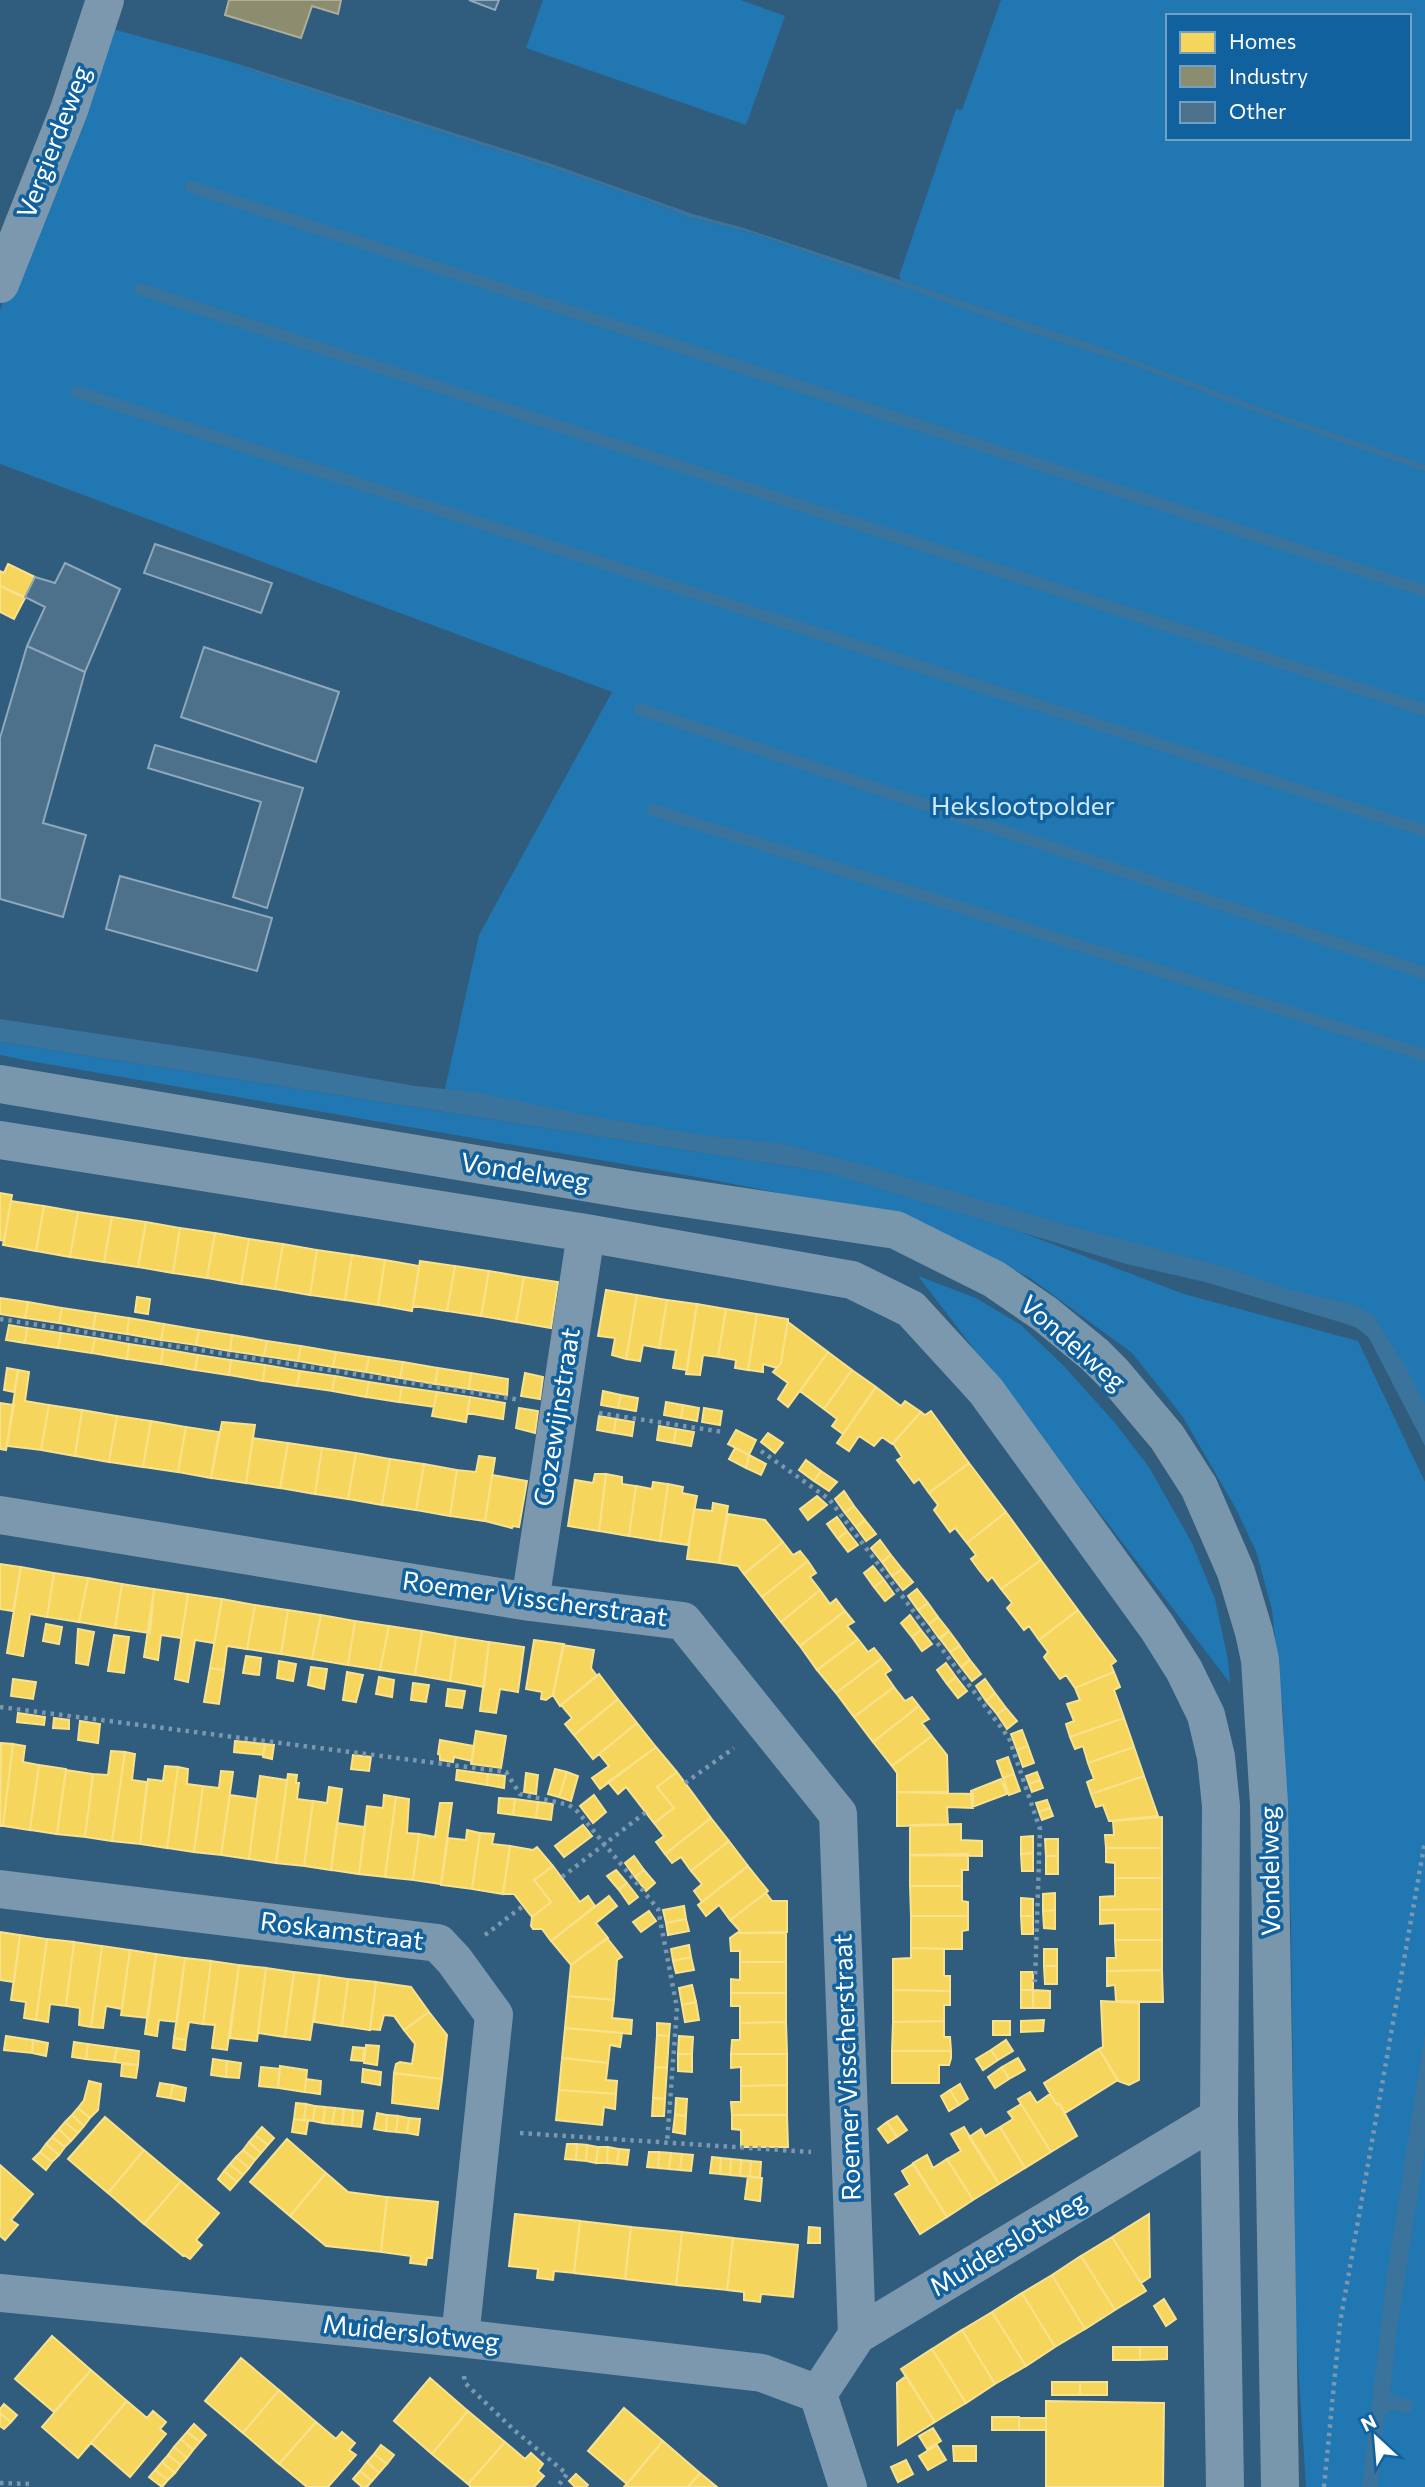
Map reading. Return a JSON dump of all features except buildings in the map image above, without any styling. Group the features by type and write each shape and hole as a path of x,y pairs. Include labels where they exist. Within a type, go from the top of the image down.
{"main road":[{"name":"Vondelweg","path":"0,1084 631,1190 896,1230 994,1279 1045,1314 1095,1354 1113,1373 1167,1437 1199,1487 1236,1572 1249,1612 1259,1660 1269,1804 1280,2487"}],"street":[{"name":"Vergierdeweg","path":"0,284 69,110 105,0"},
{"name":"Vondelweg","path":"0,1140 586,1233 852,1280 911,1309 986,1391 1157,1627 1184,1670 1206,1715 1216,1757 1221,1807 1219,2117 1225,2487"},
{"name":"Gozewijnstraat","path":"530,1602 586,1233"},
{"name":"Roemer Visscherstraat","path":"0,1515 530,1602 683,1620 838,1814 856,2336"},
{"name":"Roskamstraat","path":"0,1889 438,1943 454,1960 494,2015 460,2337"},
{"name":"Muiderslotweg","path":"0,2293 460,2337 762,2373 818,2394 856,2336 1219,2117"},
{"path":"818,2394 848,2487"}],"path":[{"path":"0,1319 723,1432"},
{"path":"761,1451 830,1499 1009,1738 1040,1829 1035,1982"},
{"path":"0,1707 506,1772 520,1794 569,1804 658,1909 677,2008 667,2143"},
{"path":"685,1783 767,1725"},
{"path":"562,1877 646,1812"},
{"path":"1324,2487 1340,2323 1425,1841"},
{"path":"454,1960 523,1906"},
{"path":"483,2130 850,2155"},
{"path":"460,2337 465,2383 514,2430 567,2474 557,2487"},
{"path":"0,2483 32,2484"}],"green space":[{"path":"543,0 741,0 785,16 746,125 526,48"},
{"name":"Hekslootpolder","path":"1001,0 1425,0 1425,1425 1370,1329 779,1158 445,1089 479,935 612,692 0,464 0,310 80,92 109,28 229,61 263,75 546,166 688,217 755,234 898,285 956,109 962,110"},
{"path":"0,1042 826,1172 1013,1229 1184,1294 1358,1341 1425,1482 1425,2487 1306,2487 1296,2333 1291,1923 1283,1712 1272,1610 1256,1551 1236,1509 1183,1417 1132,1353 1030,1278 975,1250 841,1205 686,1175 24,1060 0,1055"},
{"path":"918,1276 976,1298 1021,1325 1063,1365 1115,1423 1149,1467 1192,1543 1215,1599 1230,1683"}],"shaded area":[{"path":"229,61 555,165 693,214 744,228 1092,344 1250,404 1425,465 1425,472 1135,366 1029,332 755,234 688,217 546,166 263,75"},
{"path":"0,1019 231,1054 415,1086 475,1092 701,1135 784,1144 1218,1265 1294,1291 1349,1303 1373,1315 1407,1369 1425,1405 1425,1446 1369,1338 1357,1328 1343,1323 1205,1282 1126,1264 825,1172 0,1042"},
{"path":"1425,2032 1425,2147 1396,2336 1390,2394 1412,2401 1411,2414 1391,2410 1384,2416 1378,2487 1362,2487 1387,2275"}],"waterway":[{"path":"191,187 1425,591"},
{"path":"140,289 1425,710"},
{"path":"77,392 1425,831"},
{"path":"640,709 1425,973"},
{"path":"653,810 1425,1055"}]}
